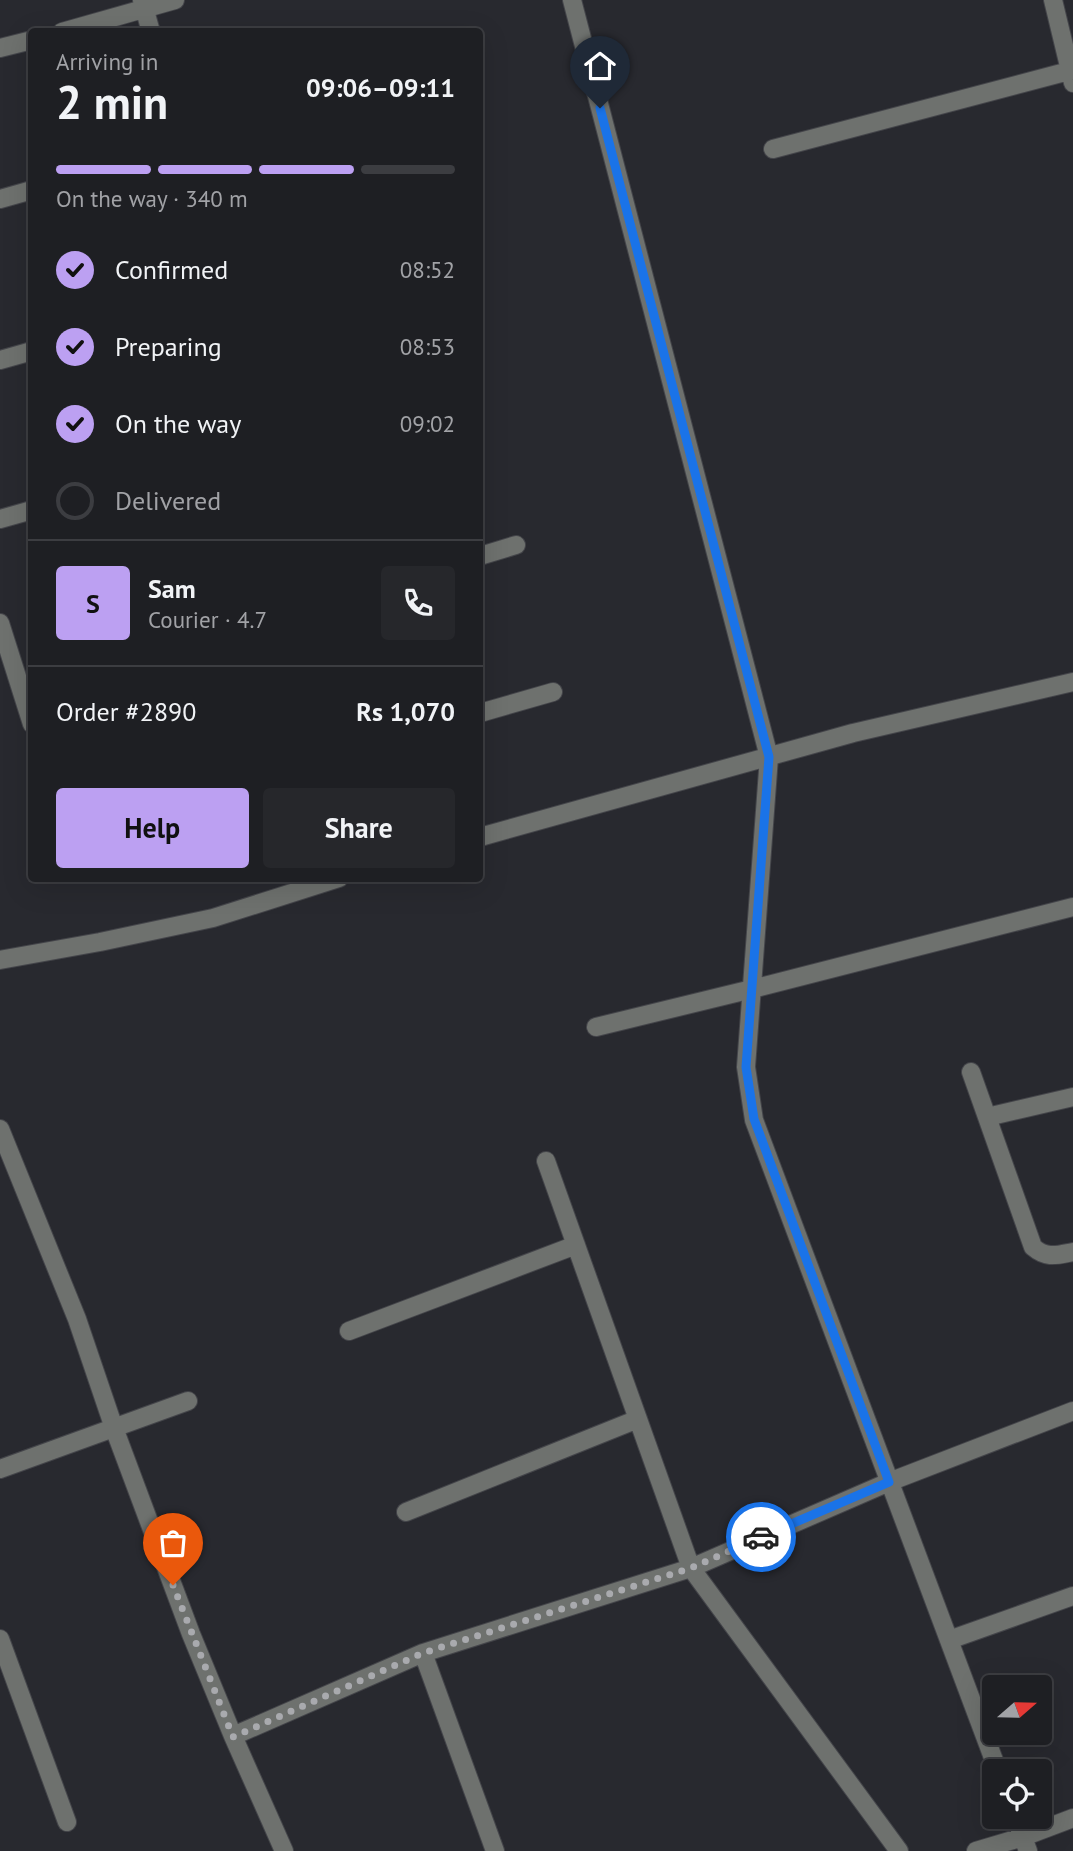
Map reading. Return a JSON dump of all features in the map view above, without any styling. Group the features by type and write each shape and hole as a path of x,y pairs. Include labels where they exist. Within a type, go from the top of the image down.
{"street":[{"path":"74,28 144,4 175,0"},
{"path":"572,0 769,757 746,1067 754,1119 994,1759"},
{"path":"773,149 1072,75 1053,0"},
{"path":"144,4 150,28"},
{"path":"0,48 28,41"},
{"path":"0,199 28,191"},
{"path":"0,360 28,352"},
{"path":"0,520 28,511"},
{"path":"483,555 516,545"},
{"path":"0,623 28,697"},
{"path":"483,836 853,733 1073,682"},
{"path":"483,712 553,692"},
{"path":"0,960 213,918 326,882"},
{"path":"596,1027 1073,907"},
{"path":"971,1072 1033,1247 1048,1256 1073,1252"},
{"path":"987,1117 1073,1097"},
{"path":"0,1129 76,1320 191,1634 284,1851"},
{"path":"546,1161 691,1568 899,1851"},
{"path":"349,1331 576,1245"},
{"path":"0,1469 188,1401"},
{"path":"233,1737 423,1653 691,1568 889,1482 1073,1411"},
{"path":"406,1512 638,1419"},
{"path":"949,1640 1073,1595"},
{"path":"0,1639 66,1822"},
{"path":"423,1653 495,1851"},
{"path":"976,1851 1026,1844 1073,1818"}],"way so far":[{"path":"173,1585 233,1737 423,1653 691,1568 761,1537"}],"route":[{"path":"600,108 769,757 746,1067 754,1119 889,1482 761,1537"}]}
